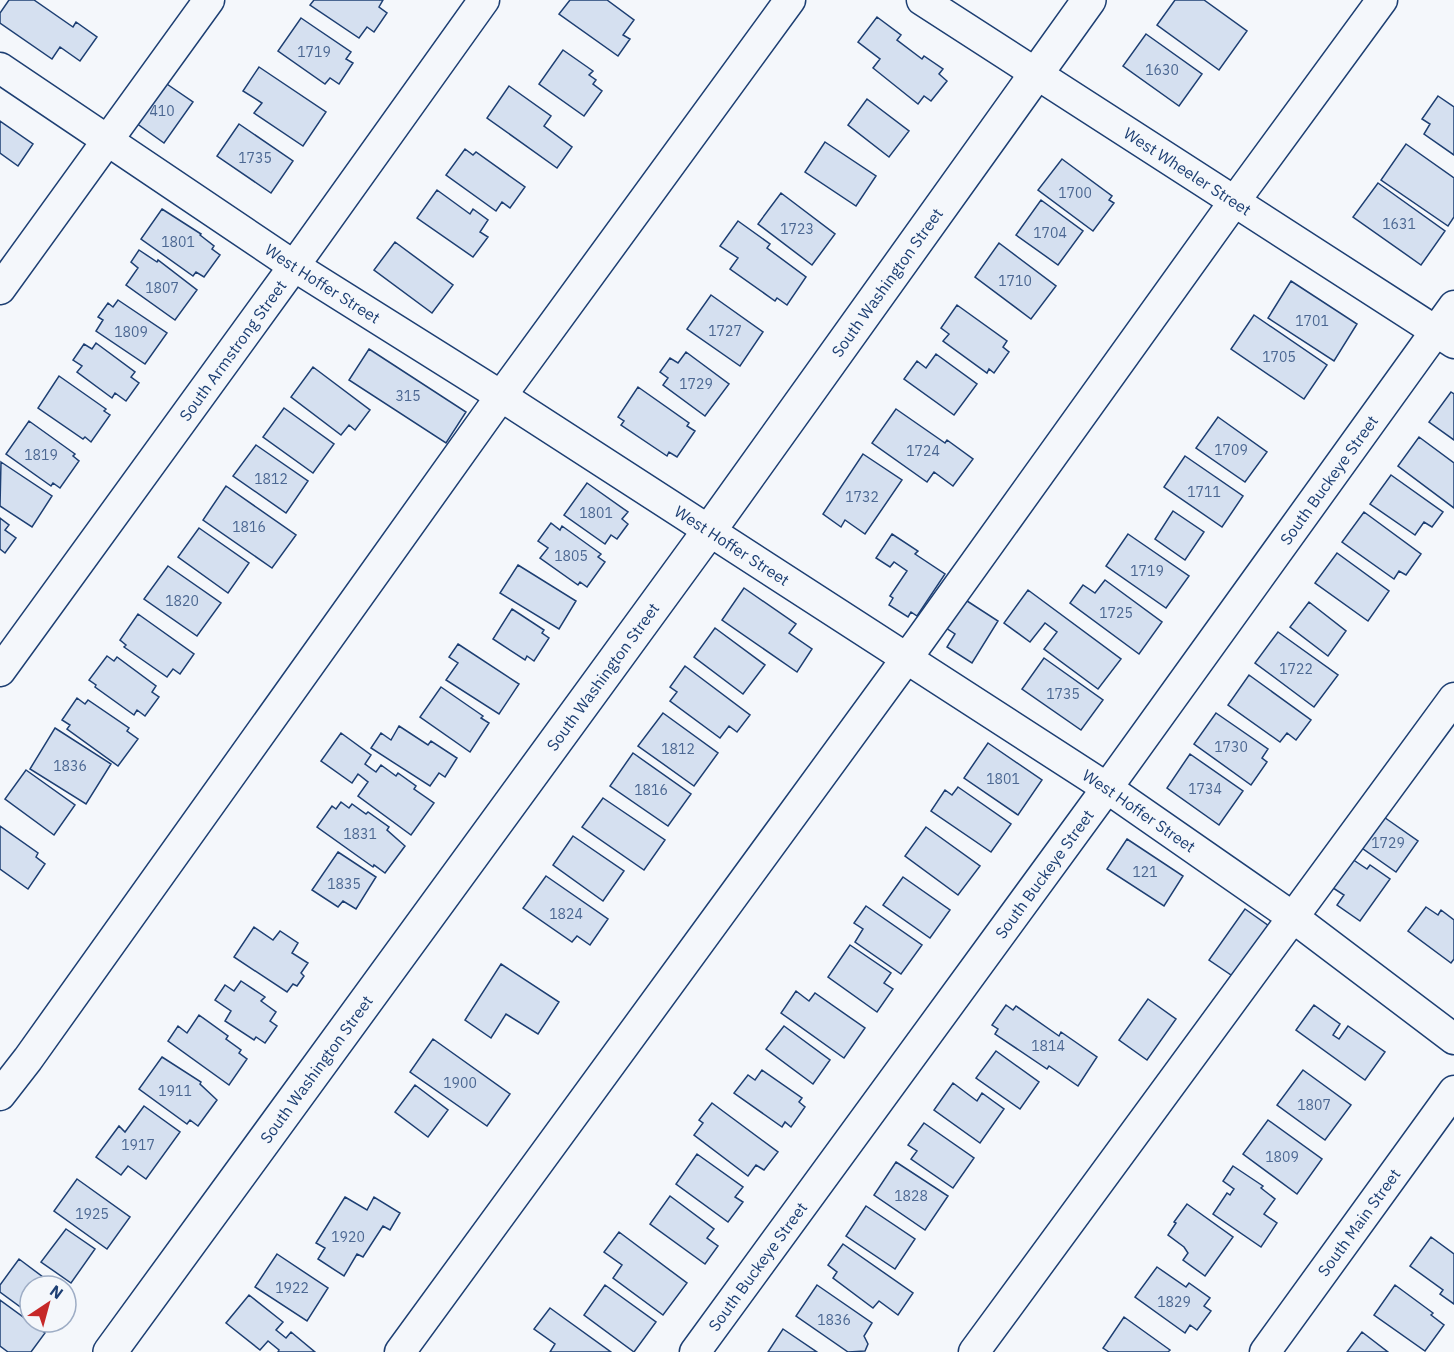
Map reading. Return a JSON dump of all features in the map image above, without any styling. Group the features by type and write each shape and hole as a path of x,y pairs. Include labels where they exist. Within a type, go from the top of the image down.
{"main road":[{"name":"South Washington Street","path":"110,1352 709,531 1089,0"}],"street":[{"path":"0,289 209,0"},
{"name":"South Armstrong Street","path":"0,670 484,0"},
{"path":"0,1095 35,1050 501,396 790,0"},
{"name":"West Wheeler Street","path":"922,0 1445,337"},
{"path":"400,1352 908,658 1234,202 1382,0"},
{"name":"West Hoffer Street","path":"0,68 294,266 501,396 1107,788 1294,918 1454,1039"},
{"name":"South Buckeye Street","path":"695,1352 1107,788 1445,337 1454,306"},
{"path":"974,1352 1454,698"},
{"name":"South Main Street","path":"1265,1352 1454,1091"}],"building":[{"path":"9,0 34,0 73,27 76,22 97,37 80,61 60,47 52,59 0,23 0,13"},
{"path":"314,0 383,0 379,7 387,13 374,32 367,27 359,38 310,5"},
{"path":"570,0 607,0 634,20 623,35 630,39 618,56 559,14"},
{"path":"1175,0 1204,0 1247,31 1219,70 1157,25"},
{"path":"877,17 901,35 897,40 922,59 924,56 943,69 939,74 947,81 931,101 924,96 918,104 873,68 880,59 858,42"},
{"path":"301,18 351,52 346,59 353,63 339,84 330,78 325,84 278,51"},
{"path":"1146,34 1202,74 1179,106 1123,66"},
{"path":"563,50 593,71 589,75 596,80 593,84 602,91 584,116 539,84"},
{"path":"259,67 326,112 303,146 254,113 262,103 243,91"},
{"path":"161,80 193,102 164,143 132,120"},
{"path":"509,86 551,116 544,126 572,147 557,168 487,118"},
{"path":"1438,96 1454,107 1454,155 1424,134 1430,124 1422,119"},
{"path":"867,99 909,131 889,157 848,125"},
{"path":"0,121 33,144 18,166 0,153"},
{"path":"239,124 293,161 271,193 217,156"},
{"path":"825,142 876,176 856,206 805,172"},
{"path":"1406,144 1454,178 1454,217 1448,226 1381,180"},
{"path":"465,149 473,155 476,152 525,187 510,208 502,202 496,211 446,175"},
{"path":"1062,159 1112,196 1109,200 1114,203 1093,231 1038,190"},
{"path":"1378,183 1445,231 1421,265 1353,217"},
{"path":"437,190 470,214 473,209 488,220 480,232 488,237 473,257 417,218"},
{"path":"781,193 835,234 812,265 758,224"},
{"path":"1041,200 1083,231 1058,265 1016,235"},
{"path":"162,209 201,234 214,246 212,249 220,255 204,277 196,272 193,276 141,239"},
{"path":"738,221 770,244 767,248 806,277 787,305 777,298 775,301 730,269 738,258 720,246"},
{"path":"395,242 453,285 432,313 374,270"},
{"path":"999,243 1056,286 1031,319 975,277"},
{"path":"139,250 157,262 158,260 197,290 175,320 126,285 138,268 131,262"},
{"path":"1291,281 1357,324 1334,361 1268,318"},
{"path":"711,295 763,332 740,366 687,329"},
{"path":"118,300 167,333 145,364 96,331 103,320 98,317 108,303 113,307"},
{"path":"957,305 1007,341 1003,347 1009,352 994,373 989,369 987,373 943,341 949,334 941,328"},
{"path":"1254,315 1327,365 1304,399 1231,349"},
{"path":"96,343 135,372 131,377 139,383 126,401 115,393 112,398 77,372 82,366 73,360 84,344 92,349"},
{"path":"369,349 466,412 446,443 349,380"},
{"path":"686,352 729,384 705,416 663,385 668,378 660,372 670,358 678,363"},
{"path":"936,354 977,384 954,415 904,379 917,361 926,368"},
{"path":"313,367 370,410 355,430 349,425 341,435 291,397"},
{"path":"59,376 106,409 104,411 110,415 91,442 38,408"},
{"path":"638,387 689,423 687,426 695,431 677,457 669,452 667,456 621,425 624,421 618,417"},
{"path":"1451,392 1454,394 1454,440 1429,422"},
{"path":"284,408 334,444 313,473 263,437"},
{"path":"896,409 945,443 947,440 973,459 953,486 934,472 927,482 872,443"},
{"path":"1218,417 1267,452 1245,482 1196,448"},
{"path":"29,421 75,454 73,456 79,461 60,488 53,483 51,486 6,454"},
{"path":"1419,437 1454,463 1454,508 1398,466"},
{"path":"256,445 308,481 286,513 233,476"},
{"path":"863,454 902,480 865,534 845,520 841,527 823,514"},
{"path":"1185,456 1243,496 1222,527 1164,487"},
{"path":"1,462 52,496 32,527 0,506"},
{"path":"1391,475 1443,512 1432,527 1424,522 1415,535 1370,504"},
{"path":"587,483 628,512 622,519 628,524 617,539 611,535 605,544 564,515"},
{"path":"226,486 296,535 272,568 203,520"},
{"path":"1173,511 1204,532 1185,560 1155,539"},
{"path":"1364,512 1421,554 1406,575 1399,571 1394,579 1342,542"},
{"path":"0,518 9,525 5,530 16,538 5,553 0,549"},
{"path":"551,523 560,530 562,526 601,554 598,557 605,562 587,587 580,582 578,585 540,558 548,548 538,541"},
{"path":"199,528 249,563 228,593 178,557"},
{"path":"892,534 918,551 915,554 945,574 917,616 911,612 908,617 889,605 893,598 890,596 907,571 894,562 890,567 876,558"},
{"path":"1128,534 1189,576 1166,608 1106,566"},
{"path":"1337,553 1389,591 1368,621 1315,583"},
{"path":"518,565 576,601 559,629 500,593"},
{"path":"168,566 221,603 197,636 144,599"},
{"path":"1105,580 1162,622 1139,654 1070,603 1083,585 1095,593"},
{"path":"744,588 796,624 789,633 812,649 797,672 722,620"},
{"path":"1028,590 1121,659 1098,689 1044,649 1057,632 1045,623 1030,642 1004,623"},
{"path":"964,599 998,621 972,663 947,647 955,634 946,628"},
{"path":"1309,602 1346,631 1328,656 1290,627"},
{"path":"512,609 544,630 542,633 549,638 534,661 527,656 525,660 493,639"},
{"path":"138,614 194,654 180,674 173,669 167,677 124,647 126,645 120,640"},
{"path":"715,628 765,665 743,694 694,657"},
{"path":"1278,632 1338,675 1314,707 1255,663"},
{"path":"458,644 519,684 499,714 446,680 458,663 449,657"},
{"path":"107,656 114,661 117,657 156,686 152,692 159,697 145,716 137,710 134,715 95,687 96,685 89,680"},
{"path":"1044,658 1103,700 1081,730 1022,689"},
{"path":"685,666 750,715 737,732 729,726 720,738 670,701 677,692 670,687"},
{"path":"1249,675 1311,720 1296,740 1287,733 1280,742 1228,705"},
{"path":"441,687 483,716 481,718 489,723 470,752 420,717"},
{"path":"77,698 85,704 88,700 129,728 127,731 138,739 118,766 67,729 70,725 62,720"},
{"path":"663,713 718,753 694,786 638,746"},
{"path":"1216,713 1268,749 1262,758 1267,762 1251,785 1194,744"},
{"path":"399,726 428,745 431,741 457,758 445,777 439,773 430,786 371,748 381,733 391,740"},
{"path":"55,728 111,764 86,804 30,769"},
{"path":"341,733 371,755 365,764 376,772 381,765 396,776 398,773 416,786 414,789 434,803 411,835 358,796 368,782 358,774 352,783 321,761"},
{"path":"988,743 1042,780 1018,815 964,778"},
{"path":"633,753 691,794 668,826 610,786"},
{"path":"1190,754 1243,791 1219,825 1167,788"},
{"path":"26,770 75,805 54,835 5,799"},
{"path":"958,787 1011,824 991,852 931,811 945,790 952,795"},
{"path":"603,798 665,840 644,870 582,827"},
{"path":"341,802 349,808 352,804 366,814 368,812 389,827 387,830 405,846 385,873 317,827 332,806 336,809"},
{"path":"1381,815 1418,841 1396,872 1359,846"},
{"path":"0,826 38,853 36,857 45,864 28,889 0,869"},
{"path":"926,827 980,866 958,895 905,856"},
{"path":"573,836 624,871 603,901 553,865"},
{"path":"1127,839 1183,876 1164,906 1107,869"},
{"path":"338,852 376,877 356,909 343,901 338,907 312,890"},
{"path":"1349,857 1367,869 1370,865 1390,879 1360,921 1337,905 1344,895 1330,886"},
{"path":"546,876 608,919 590,945 577,936 572,942 523,908"},
{"path":"903,877 950,910 930,938 883,905"},
{"path":"866,906 922,945 901,974 855,942 863,929 854,923"},
{"path":"1426,907 1438,915 1441,910 1454,920 1454,959 1451,963 1408,931"},
{"path":"1245,909 1269,926 1234,977 1209,960"},
{"path":"254,927 273,940 280,931 298,943 292,953 308,963 301,973 304,976 297,986 293,984 287,992 234,957"},
{"path":"850,945 891,973 884,983 893,989 877,1012 828,977"},
{"path":"501,964 559,1002 538,1034 506,1014 491,1038 465,1020"},
{"path":"241,981 265,997 261,1001 276,1012 270,1021 277,1026 265,1043 256,1037 254,1040 225,1021 231,1011 215,1000 225,985 234,991"},
{"path":"796,991 809,1001 815,993 865,1028 844,1058 781,1013"},
{"path":"1148,999 1176,1019 1147,1060 1119,1040"},
{"path":"1006,1005 1013,1010 1016,1006 1059,1036 1061,1032 1097,1057 1078,1086 1049,1066 1047,1069 995,1034 998,1029 992,1025"},
{"path":"1314,1005 1340,1024 1333,1035 1339,1039 1348,1026 1385,1052 1365,1080 1296,1030"},
{"path":"199,1015 228,1036 226,1039 241,1050 239,1053 247,1059 229,1085 168,1041 178,1026 187,1033"},
{"path":"784,1026 830,1060 813,1084 766,1049"},
{"path":"433,1039 510,1094 487,1126 410,1072"},
{"path":"996,1051 1039,1082 1020,1109 976,1078"},
{"path":"162,1057 201,1082 200,1084 217,1100 198,1126 190,1120 187,1124 139,1089"},
{"path":"762,1070 802,1098 799,1102 805,1107 791,1127 785,1122 782,1127 734,1093 748,1075 755,1080"},
{"path":"1303,1070 1351,1105 1325,1140 1277,1105"},
{"path":"953,1083 977,1101 982,1093 1004,1109 980,1143 934,1110"},
{"path":"415,1085 448,1110 428,1137 395,1112"},
{"path":"712,1103 778,1152 764,1170 756,1165 748,1176 694,1135 703,1123 699,1120"},
{"path":"144,1106 180,1132 146,1179 128,1166 121,1175 96,1157 119,1126 125,1132"},
{"path":"1268,1120 1322,1159 1297,1194 1243,1154"},
{"path":"924,1123 974,1158 953,1188 911,1159 917,1151 908,1145"},
{"path":"697,1154 743,1187 735,1197 743,1202 728,1222 676,1184"},
{"path":"896,1162 948,1196 925,1230 874,1195"},
{"path":"1233,1166 1263,1186 1261,1188 1275,1199 1264,1214 1277,1223 1261,1247 1213,1214 1227,1193 1230,1195 1234,1189 1223,1181"},
{"path":"77,1179 130,1217 107,1249 54,1211"},
{"path":"670,1196 714,1229 707,1238 718,1246 705,1264 650,1224"},
{"path":"345,1197 367,1210 374,1197 400,1213 390,1230 383,1226 363,1257 357,1254 344,1276 318,1259 325,1248 316,1243"},
{"path":"1187,1204 1233,1237 1205,1276 1183,1260 1188,1253 1168,1235"},
{"path":"866,1206 915,1239 895,1269 846,1236"},
{"path":"66,1229 95,1249 77,1274 58,1274 41,1262"},
{"path":"619,1232 687,1283 663,1315 613,1278 622,1265 604,1252"},
{"path":"1431,1237 1454,1254 1454,1304 1440,1294 1443,1290 1410,1266"},
{"path":"843,1244 913,1293 898,1315 879,1301 873,1308 833,1278 837,1272 828,1265"},
{"path":"277,1254 328,1288 307,1321 255,1287"},
{"path":"19,1259 39,1274 18,1274 18,1305 0,1292 0,1285"},
{"path":"1157,1267 1186,1287 1189,1283 1210,1298 1204,1306 1211,1311 1197,1330 1190,1325 1185,1333 1135,1297"},
{"path":"605,1285 656,1322 634,1352 584,1315"},
{"path":"817,1285 872,1323 864,1336 868,1344 865,1351 848,1352 796,1316"},
{"path":"1395,1285 1433,1313 1431,1315 1444,1325 1425,1351 1374,1315"},
{"path":"249,1295 283,1322 276,1330 286,1338 291,1332 315,1352 278,1352 279,1350 268,1341 260,1350 226,1323"},
{"path":"0,1300 18,1313 18,1334 44,1334 31,1352 8,1352 0,1346"},
{"path":"550,1308 611,1352 550,1352 555,1344 534,1329"},
{"path":"1124,1317 1170,1350 1168,1352 1109,1352 1103,1348"},
{"path":"783,1329 817,1352 768,1352"},
{"path":"1362,1332 1388,1352 1347,1352"}]}
